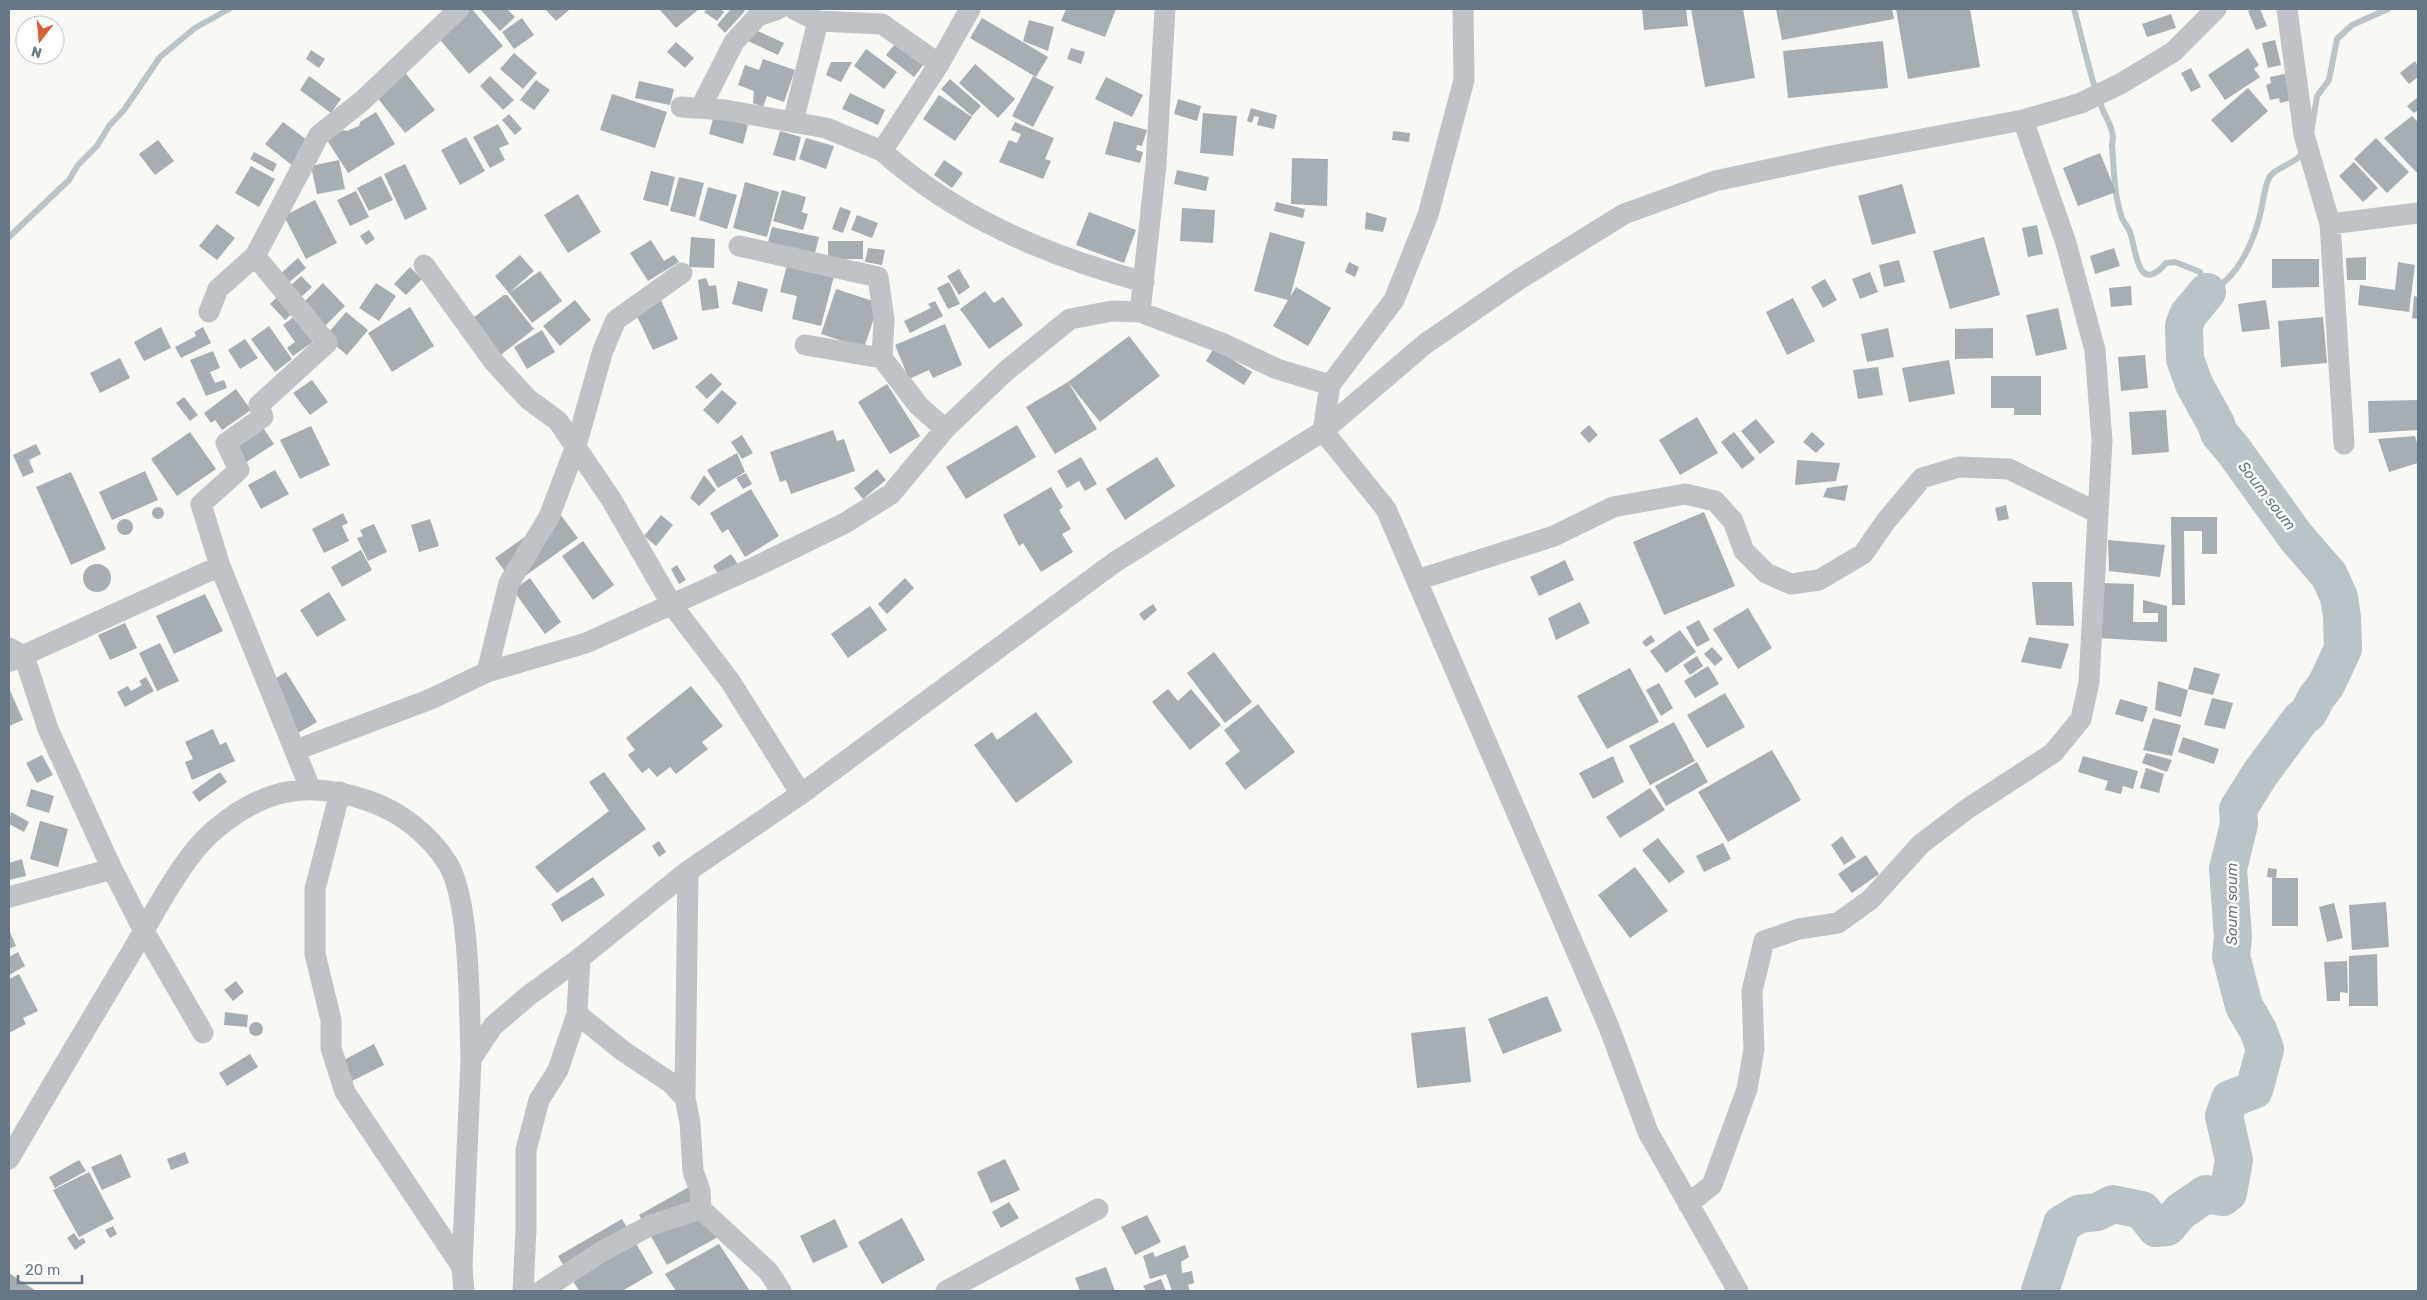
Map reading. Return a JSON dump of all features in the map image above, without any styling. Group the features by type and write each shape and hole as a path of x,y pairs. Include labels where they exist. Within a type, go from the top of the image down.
{"street":[{"path":"208,312 218,289 255,256 319,135 362,100 459,9"},
{"path":"778,9 758,16 734,42 692,107 826,128 882,151 906,173 946,201 1023,242 1096,269 1144,282"},
{"path":"794,9 818,21 882,24 939,64"},
{"path":"882,151 939,64 970,9"},
{"path":"1140,312 1156,166 1165,9"},
{"path":"1463,9 1464,80 1428,215 1394,300 1330,385 1323,431 1386,509 1608,1027 1648,1132 1738,1291"},
{"path":"471,1059 493,1026 528,996 580,958 688,871 801,794 1115,562 1323,431 1425,344 1521,278 1624,214 1715,181 1832,156 2023,120 2081,104 2122,83 2173,52 2216,9"},
{"path":"2287,9 2304,135 2330,224 2344,444"},
{"path":"793,122 818,21"},
{"path":"1688,1204 1712,1185 1748,1089 1754,1049 1752,991 1764,941 1799,929 1838,923 1871,899 1921,844 1967,808 2053,753 2081,719 2089,682 2102,441 2095,350 2066,243 2023,120"},
{"path":"2330,224 2416,211"},
{"path":"740,246 878,277 884,320 882,358 919,406 944,429"},
{"path":"255,256 327,343 259,405 263,417 226,443 239,470 201,504 220,566 310,788"},
{"path":"424,265 494,362 528,400 558,421 576,446 611,499 672,605 730,681 801,794"},
{"path":"487,672 509,583 549,517 576,446 603,350 616,320 682,273"},
{"path":"296,750 431,699 487,672 586,642 672,605 845,524 891,494 944,429 1006,371 1070,319 1112,311 1140,312 1224,344 1277,369 1330,385"},
{"path":"805,345 882,358"},
{"path":"1417,580 1554,536 1613,507 1685,494 1715,501 1733,521 1744,551 1766,573 1792,584 1819,580 1863,554 1886,520 1922,478 1959,467 2009,469 2098,513"},
{"path":"203,1033 144,931 112,869 14,655 220,566"},
{"path":"9,1159 144,931 195,851 215,828 264,799 289,790 310,788 340,792 372,802 420,829 448,865 459,891 464,921 471,1059 462,1267 464,1291"},
{"path":"340,792 315,889 316,954 331,1020 331,1048 345,1092 462,1267"},
{"path":"9,897 112,869"},
{"path":"688,871 685,1098 690,1122 693,1171 700,1191 701,1209 768,1271 781,1291"},
{"path":"523,1291 526,1229 526,1150 539,1100 558,1070 577,1014 580,958"},
{"path":"577,1014 623,1051 671,1083 685,1098"},
{"path":"541,1291 602,1252 650,1225 701,1209"},
{"path":"947,1291 1098,1209"}],"building":[{"path":"467,9 472,9 503,46 469,74 436,35"},
{"path":"480,9 507,9 515,17 500,31"},
{"path":"545,9 568,9 569,10 556,21"},
{"path":"659,9 699,9 676,28"},
{"path":"707,9 720,9 724,12 717,21 704,12"},
{"path":"731,9 742,9 745,11 725,33 717,25"},
{"path":"1066,9 1116,9 1105,37 1061,21"},
{"path":"1642,9 1686,9 1688,26 1644,30"},
{"path":"1691,9 1743,9 1755,78 1705,87"},
{"path":"1776,9 1892,9 1894,19 1782,40"},
{"path":"1896,9 1970,9 1980,67 1908,79"},
{"path":"2260,9 2267,26 2256,30 2248,11"},
{"path":"2171,14 2176,28 2147,37 2142,24"},
{"path":"522,18 534,35 514,49 502,32"},
{"path":"982,18 1048,57 1036,77 970,38"},
{"path":"1029,20 1054,27 1048,51 1023,41"},
{"path":"749,27 784,43 778,55 744,39"},
{"path":"2275,40 2281,65 2268,68 2262,43"},
{"path":"1883,41 1888,88 1788,98 1783,51"},
{"path":"676,42 694,58 685,68 667,52"},
{"path":"895,44 923,65 914,77 886,55"},
{"path":"1071,48 1085,52 1081,64 1067,59"},
{"path":"2248,48 2259,65 2254,69 2260,77 2225,100 2208,75"},
{"path":"866,49 897,72 884,89 854,66"},
{"path":"311,50 325,59 319,68 306,59"},
{"path":"514,53 537,73 523,89 500,69"},
{"path":"763,59 795,70 784,102 767,96 763,107 753,103 754,91 738,85 745,65 759,70"},
{"path":"2415,61 2418,66 2418,77 2409,84 2400,73"},
{"path":"831,62 852,62 841,82 826,75"},
{"path":"975,64 1015,99 998,118 959,83"},
{"path":"2191,68 2201,87 2191,92 2181,73"},
{"path":"403,70 435,110 405,133 373,92"},
{"path":"2285,74 2291,100 2280,103 2279,98 2270,100 2266,85 2271,83 2270,77"},
{"path":"309,76 341,99 331,113 300,90"},
{"path":"490,76 514,100 503,110 480,86"},
{"path":"1033,76 1054,87 1033,127 1012,116"},
{"path":"1106,77 1143,95 1132,117 1095,99"},
{"path":"950,79 981,106 972,116 941,89"},
{"path":"536,80 550,90 534,110 520,100"},
{"path":"639,81 674,89 670,105 635,98"},
{"path":"2248,88 2268,111 2232,143 2211,120"},
{"path":"850,93 885,110 878,125 842,109"},
{"path":"612,94 667,112 655,148 600,130"},
{"path":"939,95 972,117 955,141 923,119"},
{"path":"2418,97 2418,110 2414,113 2407,106"},
{"path":"1178,99 1201,106 1197,121 1174,114"},
{"path":"1251,108 1277,115 1274,129 1257,125 1259,117 1254,116 1252,123 1247,121"},
{"path":"376,112 395,144 348,173 327,140 343,130 347,131 359,126 360,122"},
{"path":"1203,113 1237,116 1233,156 1200,153"},
{"path":"509,114 522,129 515,135 502,120"},
{"path":"714,115 748,125 743,144 709,134"},
{"path":"2412,116 2418,122 2418,174 2384,138"},
{"path":"1114,121 1147,130 1142,146 1137,145 1136,150 1143,152 1140,163 1105,154"},
{"path":"283,122 311,143 293,166 265,144"},
{"path":"1015,122 1054,138 1045,159 1051,161 1043,179 999,162 1009,140 1017,143 1021,134 1011,130"},
{"path":"498,124 509,144 499,148 505,160 490,168 473,137"},
{"path":"780,131 801,137 795,161 773,155"},
{"path":"1393,131 1410,133 1409,142 1392,140"},
{"path":"466,137 485,171 460,185 441,150"},
{"path":"806,138 834,146 826,169 799,159"},
{"path":"2376,138 2409,172 2387,193 2354,159"},
{"path":"158,140 174,161 155,175 139,154"},
{"path":"254,152 277,164 273,172 250,159"},
{"path":"2100,153 2116,192 2078,206 2063,168"},
{"path":"1292,158 1328,159 1327,206 1291,204"},
{"path":"339,160 345,189 317,194 311,166"},
{"path":"944,160 963,173 952,188 934,175"},
{"path":"2354,162 2378,188 2363,202 2339,176"},
{"path":"405,164 427,209 405,220 384,174"},
{"path":"251,166 275,179 259,207 235,193"},
{"path":"1177,170 1209,177 1206,191 1174,184"},
{"path":"651,171 675,177 668,206 643,200"},
{"path":"381,176 393,200 369,211 357,188"},
{"path":"679,177 704,183 695,217 670,211"},
{"path":"745,182 779,192 767,237 733,228"},
{"path":"1902,184 1916,233 1872,245 1858,196"},
{"path":"708,187 737,195 727,229 699,220"},
{"path":"782,190 806,197 802,212 808,214 803,230 773,221"},
{"path":"356,191 369,217 350,226 337,200"},
{"path":"578,194 601,232 568,253 544,215"},
{"path":"315,200 337,243 306,259 284,216"},
{"path":"1276,202 1305,209 1303,218 1274,211"},
{"path":"840,207 851,211 843,233 832,229"},
{"path":"1182,208 1215,210 1213,243 1180,241"},
{"path":"1089,212 1136,230 1124,263 1076,245"},
{"path":"1366,212 1387,218 1383,232 1365,229"},
{"path":"857,215 878,223 872,238 851,230"},
{"path":"217,224 235,238 217,260 199,246"},
{"path":"2037,225 2043,254 2028,257 2022,228"},
{"path":"772,227 819,237 814,257 767,246"},
{"path":"369,230 375,239 366,245 360,236"},
{"path":"1270,232 1305,242 1290,297 1296,287 1331,308 1308,346 1273,326 1288,300 1254,291"},
{"path":"691,237 715,239 714,268 689,267"},
{"path":"1984,237 2000,295 1950,309 1933,251"},
{"path":"651,240 664,261 674,255 679,262 648,281 630,253"},
{"path":"828,241 863,241 863,259 828,259"},
{"path":"868,248 885,250 882,265 865,262"},
{"path":"2114,248 2120,266 2095,274 2090,256"},
{"path":"520,255 534,271 509,293 495,276"},
{"path":"2366,257 2366,280 2347,280 2346,258"},
{"path":"298,258 306,268 287,284 279,275"},
{"path":"2272,259 2319,259 2319,287 2272,288"},
{"path":"1899,260 1905,282 1884,287 1879,265"},
{"path":"1349,262 1359,267 1355,277 1345,272"},
{"path":"2398,262 2415,265 2409,312 2358,305 2360,285 2395,290"},
{"path":"787,265 834,276 821,326 792,319 797,296 780,292"},
{"path":"410,267 422,279 406,295 394,284"},
{"path":"959,269 970,287 959,295 947,276"},
{"path":"540,271 562,301 532,323 509,293"},
{"path":"1870,272 1878,292 1860,299 1852,279"},
{"path":"301,276 312,287 299,299 288,288"},
{"path":"706,278 709,286 716,285 719,308 702,311 698,280"},
{"path":"1825,279 1837,300 1823,308 1811,287"},
{"path":"738,281 768,289 762,312 732,304"},
{"path":"949,282 960,304 948,309 937,288"},
{"path":"323,283 345,306 324,327 301,305"},
{"path":"376,283 396,296 379,321 359,308"},
{"path":"2131,286 2132,305 2111,307 2109,288"},
{"path":"836,289 879,303 863,351 846,342 821,334"},
{"path":"985,291 994,303 1003,297 1023,325 989,349 960,309"},
{"path":"279,295 295,311 285,320 270,304"},
{"path":"504,295 507,295 534,329 498,357 470,320"},
{"path":"2414,296 2418,297 2418,319 2412,318"},
{"path":"1793,298 1815,341 1787,355 1766,312"},
{"path":"575,300 591,320 560,346 543,326"},
{"path":"661,300 678,339 653,350 635,312"},
{"path":"2266,300 2270,329 2242,332 2238,304"},
{"path":"935,301 943,316 910,333 904,321 931,308 928,304"},
{"path":"410,307 434,346 392,372 368,333"},
{"path":"2058,308 2067,349 2036,356 2026,315"},
{"path":"346,312 368,330 347,355 325,337"},
{"path":"299,313 317,339 293,356 287,348 295,342 283,325"},
{"path":"2323,317 2327,363 2281,367 2278,321"},
{"path":"945,324 962,365 933,378 929,370 909,379 895,345"},
{"path":"269,326 292,359 275,372 251,339"},
{"path":"161,327 171,348 144,361 134,342"},
{"path":"203,327 211,343 181,358 175,347 196,336 194,332"},
{"path":"1888,328 1894,357 1867,362 1861,334"},
{"path":"1993,328 1993,358 1955,359 1955,329"},
{"path":"542,330 555,352 527,369 514,347"},
{"path":"1129,336 1160,376 1100,422 1068,382"},
{"path":"245,339 258,358 240,369 228,350"},
{"path":"1214,348 1252,372 1244,385 1206,361"},
{"path":"213,351 220,368 210,372 215,383 224,380 227,388 206,396 190,360"},
{"path":"2145,355 2148,388 2121,391 2118,357"},
{"path":"120,358 130,378 100,393 90,373"},
{"path":"1949,360 1955,394 1909,402 1902,368"},
{"path":"1878,367 1883,395 1858,399 1853,370"},
{"path":"711,373 722,384 707,399 695,387"},
{"path":"1991,376 2041,376 2041,415 2014,415 2014,408 1991,408"},
{"path":"312,380 328,402 310,415 293,393"},
{"path":"1068,382 1097,429 1055,454 1026,407"},
{"path":"887,384 920,436 890,454 858,402"},
{"path":"236,389 251,410 222,430 215,420 211,423 204,413"},
{"path":"722,390 737,403 718,424 703,410"},
{"path":"184,397 198,415 190,421 176,403"},
{"path":"2418,400 2418,430 2369,433 2368,401"},
{"path":"2166,410 2169,452 2132,455 2129,412"},
{"path":"1697,417 1718,453 1680,475 1659,440"},
{"path":"1756,419 1775,442 1760,454 1741,431"},
{"path":"260,423 274,444 245,463 231,443"},
{"path":"1017,425 1036,457 966,499 946,467"},
{"path":"1589,425 1598,435 1589,443 1580,433"},
{"path":"311,426 330,465 300,479 280,440"},
{"path":"833,430 837,441 844,439 855,471 791,494 786,480 780,482 770,452"},
{"path":"190,432 216,469 177,496 151,459"},
{"path":"1734,432 1755,459 1742,469 1721,442"},
{"path":"1812,432 1825,444 1816,453 1803,442"},
{"path":"742,435 753,453 742,459 731,442"},
{"path":"2415,436 2418,446 2418,463 2389,472 2378,439"},
{"path":"36,444 41,454 29,460 34,472 23,477 13,455"},
{"path":"737,453 745,472 718,488 707,470"},
{"path":"1081,457 1097,484 1085,491 1079,481 1067,488 1057,471"},
{"path":"1157,457 1175,486 1125,520 1106,489"},
{"path":"1797,460 1840,463 1836,481 1795,485"},
{"path":"877,469 886,480 863,499 854,488"},
{"path":"275,470 289,494 261,509 248,485"},
{"path":"145,471 158,500 112,520 99,492"},
{"path":"71,472 106,549 71,565 36,487"},
{"path":"746,473 752,484 743,489 736,478"},
{"path":"704,475 716,490 699,506 690,498"},
{"path":"1848,485 1845,501 1823,497 1827,488"},
{"path":"1051,487 1063,507 1059,510 1071,529 1062,534 1073,552 1041,572 1023,543 1019,546 1003,515"},
{"path":"751,489 779,536 745,557 728,529 722,533 710,513"},
{"path":"2006,505 2009,519 1998,521 1995,508"},
{"path":"156,507 160,507 164,513 160,519 156,519 152,515 152,511"},
{"path":"1704,512 1735,586 1664,615 1633,542"},
{"path":"343,513 348,523 342,526 349,541 324,553 312,529"},
{"path":"559,513 578,538 514,584 495,558"},
{"path":"661,515 673,525 656,546 644,536"},
{"path":"2171,517 2217,517 2217,554 2202,554 2202,531 2184,531 2185,605 2172,605"},
{"path":"122,519 128,519 133,524 131,533 122,535 117,530 117,524"},
{"path":"430,519 439,546 419,552 411,525"},
{"path":"374,524 387,552 368,561 357,538 363,536 360,530"},
{"path":"2108,540 2165,545 2160,577 2109,571"},
{"path":"583,541 614,585 593,600 562,556"},
{"path":"361,550 372,570 342,587 331,567"},
{"path":"731,554 739,566 721,578 713,566"},
{"path":"1565,560 1574,580 1539,596 1530,577"},
{"path":"97,564 107,568 111,578 107,588 97,592 87,588 83,578 87,568"},
{"path":"677,565 686,580 679,584 671,569"},
{"path":"530,578 561,622 545,634 513,590"},
{"path":"905,578 914,588 887,614 878,604"},
{"path":"2032,582 2072,582 2074,626 2036,625"},
{"path":"2100,583 2134,584 2133,622 2158,622 2158,613 2143,613 2143,600 2167,606 2167,642 2097,638"},
{"path":"329,592 346,620 317,637 300,610"},
{"path":"205,594 223,631 174,654 156,616"},
{"path":"1580,602 1590,623 1556,640 1548,618"},
{"path":"1153,604 1157,610 1144,621 1139,614"},
{"path":"870,606 887,630 848,658 831,634"},
{"path":"1748,608 1772,648 1738,669 1713,629"},
{"path":"1699,620 1710,640 1697,647 1686,627"},
{"path":"125,623 137,648 110,660 98,635"},
{"path":"1680,630 1696,652 1666,673 1650,651"},
{"path":"1651,635 1655,641 1646,647 1642,642"},
{"path":"2029,637 2069,644 2061,669 2021,662"},
{"path":"160,643 179,681 157,691 139,653"},
{"path":"1712,647 1723,659 1715,666 1704,654"},
{"path":"1214,652 1252,702 1225,723 1187,673"},
{"path":"1697,656 1703,666 1690,675 1683,665"},
{"path":"1708,666 1719,684 1695,698 1684,681"},
{"path":"2194,667 2220,674 2213,695 2188,689"},
{"path":"1630,668 1659,722 1607,749 1577,696"},
{"path":"286,672 317,722 298,733 268,683"},
{"path":"146,677 154,691 125,707 117,692 128,686 131,691 142,685 139,681"},
{"path":"2158,681 2188,690 2181,717 2155,710"},
{"path":"1659,683 1673,708 1661,716 1646,690"},
{"path":"691,686 723,726 702,742 708,749 676,774 670,767 657,777 649,768 642,773 628,755 635,750 626,738"},
{"path":"9,688 23,720 9,726"},
{"path":"1168,689 1178,701 1191,689 1221,725 1190,750 1152,702"},
{"path":"1725,693 1745,727 1707,748 1687,715"},
{"path":"2212,698 2233,703 2225,729 2204,725"},
{"path":"2120,699 2148,707 2143,722 2115,714"},
{"path":"1258,704 1295,752 1245,790 1225,763 1240,751 1224,730"},
{"path":"1036,712 1073,762 1016,803 974,745 992,732 997,740"},
{"path":"2153,718 2181,725 2172,756 2143,750"},
{"path":"1674,722 1695,761 1650,785 1629,746"},
{"path":"213,729 220,745 226,742 235,761 192,780 185,762 193,759 185,742"},
{"path":"2183,737 2219,749 2214,764 2178,752"},
{"path":"1772,750 1801,800 1728,842 1698,792"},
{"path":"2146,753 2172,760 2167,772 2142,763"},
{"path":"42,755 53,775 37,783 26,763"},
{"path":"1613,756 1624,782 1593,799 1579,773"},
{"path":"2083,756 2138,771 2133,789 2123,786 2121,794 2105,790 2108,781 2078,772"},
{"path":"1697,762 1708,782 1666,806 1655,786"},
{"path":"2146,768 2164,774 2159,793 2140,788"},
{"path":"220,772 227,782 199,802 192,792"},
{"path":"604,772 646,829 557,893 535,867 609,811 589,782"},
{"path":"1650,788 1665,810 1620,838 1606,817"},
{"path":"31,789 54,796 49,813 26,806"},
{"path":"11,812 29,822 24,832 9,824"},
{"path":"40,821 68,829 58,867 30,859"},
{"path":"1842,836 1856,857 1844,865 1831,845"},
{"path":"1658,838 1685,872 1669,883 1642,850"},
{"path":"659,841 666,852 659,857 652,846"},
{"path":"1723,843 1731,859 1704,872 1696,856"},
{"path":"1866,855 1879,874 1852,893 1838,874"},
{"path":"22,859 26,876 9,880 9,863"},
{"path":"1635,867 1668,911 1630,938 1598,895"},
{"path":"2268,868 2277,869 2276,878 2267,877"},
{"path":"593,877 605,895 562,922 551,904"},
{"path":"2272,878 2298,878 2298,926 2272,926"},
{"path":"2386,902 2389,947 2352,950 2349,905"},
{"path":"2334,903 2343,938 2327,942 2319,907"},
{"path":"9,930 16,946 9,949"},
{"path":"18,952 25,966 9,975 9,957"},
{"path":"2377,954 2378,1006 2349,1006 2349,956"},
{"path":"2347,961 2348,993 2340,992 2340,1001 2327,1001 2324,962"},
{"path":"19,974 38,1011 23,1018 26,1024 9,1033 9,979"},
{"path":"236,981 244,992 233,1001 224,990"},
{"path":"1547,996 1562,1031 1503,1054 1488,1019"},
{"path":"225,1012 248,1015 247,1027 224,1025"},
{"path":"256,1022 261,1024 263,1029 261,1034 256,1036 251,1034 249,1029 251,1024"},
{"path":"1465,1027 1471,1082 1417,1088 1411,1033"},
{"path":"374,1044 384,1065 352,1081 342,1061"},
{"path":"250,1054 258,1067 227,1086 219,1073"},
{"path":"185,1152 189,1163 171,1170 167,1159"},
{"path":"121,1154 131,1177 102,1190 91,1167"},
{"path":"1005,1159 1020,1190 991,1203 977,1172"},
{"path":"79,1160 86,1171 55,1188 49,1177"},
{"path":"89,1172 114,1219 79,1237 53,1190"},
{"path":"689,1187 718,1237 667,1265 639,1215"},
{"path":"1009,1202 1019,1218 1001,1228 992,1212"},
{"path":"1147,1215 1161,1242 1135,1255 1121,1227"},
{"path":"902,1218 925,1260 882,1284 858,1242"},
{"path":"622,1219 653,1273 622,1291 579,1291 558,1256"},
{"path":"835,1219 848,1247 813,1263 800,1236"},
{"path":"113,1226 117,1234 110,1238 105,1230"},
{"path":"74,1233 79,1240 83,1238 86,1242 75,1250 67,1238"},
{"path":"719,1244 750,1291 676,1291 665,1274"},
{"path":"1185,1245 1189,1257 1181,1262 1182,1273 1192,1271 1194,1283 1188,1285 1190,1291 1172,1291 1166,1274 1150,1279 1143,1256 1153,1252 1155,1257"},
{"path":"1106,1267 1115,1291 1080,1291 1075,1278"},
{"path":"9,1273 36,1291 9,1291"},
{"path":"1161,1279 1166,1291 1146,1291 1143,1286"}],"waterway":[{"path":"9,237 69,180 78,165 97,146 109,126 124,110 160,57 195,28 229,9"},
{"path":"2074,9 2093,81 2113,134 2112,145 2119,210 2130,232 2136,258 2143,272 2149,275 2156,272 2166,263 2175,262 2200,272 2207,292 2218,286 2237,268 2244,256 2255,231 2270,176 2297,159 2304,152"},
{"path":"2311,133 2317,96 2329,80 2337,39 2352,25 2388,9"},
{"name":"Soum soum","path":"2040,1291 2062,1224 2079,1214 2097,1212 2113,1204 2142,1210 2156,1228 2167,1227 2181,1211 2206,1194 2223,1197 2228,1193 2234,1160 2224,1116 2230,1099 2254,1090 2265,1049 2258,1030 2244,1006 2231,956 2233,937 2228,869 2239,824 2238,809 2260,774 2300,720 2309,712 2316,698 2326,685 2343,649 2339,597 2329,575 2296,537 2219,433 2194,384 2185,359 2184,326 2188,315 2207,292"}]}
